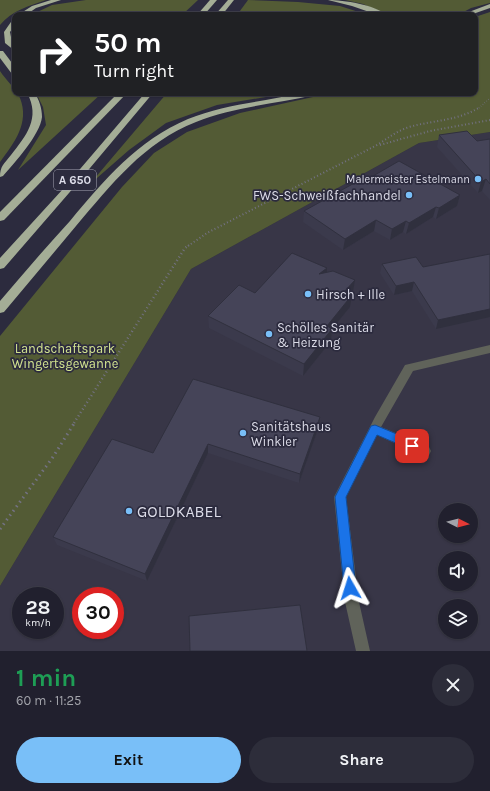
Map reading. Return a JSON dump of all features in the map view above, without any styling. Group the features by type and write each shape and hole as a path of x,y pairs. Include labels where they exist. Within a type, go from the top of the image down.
{"highway":[{"path":"26,12 34,7 58,0"},
{"path":"203,12 214,0"},
{"path":"221,12 231,0"},
{"path":"331,0 353,4 376,12"},
{"path":"473,12 490,6"},
{"path":"12,24 7,32 9,43 12,46"},
{"path":"0,53 12,68"},
{"path":"0,174 19,150 37,120 37,110 32,96"},
{"name":"A 650","path":"0,218 120,96"},
{"name":"A 650","path":"0,265 66,191 146,96"},
{"path":"0,308 119,168 142,148 164,133 193,120 259,103 295,96"}],"street":[{"path":"363,651 352,602 340,497 375,429 409,368 490,348"},
{"path":"375,429 425,451"}],"path":[{"path":"0,529 53,457 185,248 207,233 377,145 398,132 418,126 444,122 466,116 482,107 490,98"},
{"path":"377,145 430,131 490,120"}],"shaded area":[{"path":"490,132 490,651 0,651 0,586 191,269 419,143"}],"green space":[{"path":"0,0 46,0 17,12 12,12 12,14 0,25"},
{"path":"86,0 198,0 185,12 37,12 52,5"},
{"path":"248,0 298,2 340,6 359,12 239,12"},
{"path":"345,0 490,0 490,3 471,8 464,12 381,12 363,4"},
{"name":"Landschaftspark Wingertsgewanne","path":"490,12 490,132 419,143 191,269 0,586 0,336 122,187 154,153 187,132 240,113 317,96 478,96 478,16"},
{"path":"0,71 12,86 12,96 19,96 20,98 23,107 23,116 22,124 15,140 0,162"},
{"path":"38,96 99,96 18,170 46,125 43,107"},
{"path":"164,96 272,96 217,105 166,123 129,150 89,185"}],"building":[{"path":"467,131 477,141 490,139 490,184 486,179 481,182 439,135"},
{"path":"399,161 460,195 439,208 436,207 409,223 406,221 392,229 376,220 345,239 304,211 358,181 361,183"},
{"path":"292,253 327,268 319,274 333,271 355,280 344,292 352,295 327,326 332,329 304,364 208,316 239,285 255,293"},
{"name":"Hirsch + Ille","path":"490,254 490,309 438,320 414,282 396,286 382,264 416,257 423,267"},
{"path":"193,379 320,417 300,474 208,444 145,574 53,537 112,439 153,453"},
{"path":"300,605 307,651 190,651 189,616"}],"place":[{"name":"Malermeister Estelmann","path":"478,179"},
{"name":"FWS-Schweißfachhandel","path":"409,195"},
{"name":"Hirsch + Ille","path":"308,294"},
{"name":"Schölles Sanitär & Heizung","path":"269,334"},
{"name":"Sanitätshaus Winkler","path":"243,433"},
{"name":"GOLDKABEL","path":"129,511"}],"route":[{"path":"350,588 340,497 375,429 412,446"}]}
